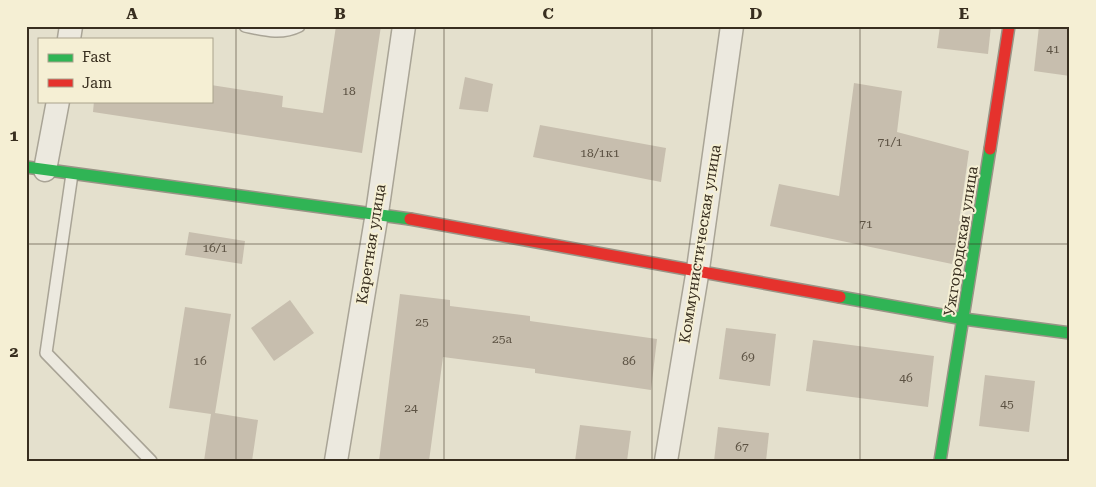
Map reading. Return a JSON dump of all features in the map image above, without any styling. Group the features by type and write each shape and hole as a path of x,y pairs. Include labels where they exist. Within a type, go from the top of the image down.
{"main road":[{"name":"Ужгородская улица","path":"940,461 1009,26"},
{"path":"36,168 377,213 964,318 1070,333"}],"street":[{"name":"Каретная улица","path":"336,461 377,213 404,26"},
{"name":"Коммунистическая улица","path":"666,461 698,269 732,26"},
{"path":"36,168 58,102"}],"lane":[{"path":"245,26 272,32 289,31 299,26"},
{"path":"72,174 46,353 151,461"}],"building":[{"path":"336,26 381,26 362,153 93,112 94,102 212,102 212,85 283,96 282,107 323,113"},
{"path":"940,26 991,26 988,54 937,48"},
{"path":"1039,26 1070,26 1070,76 1034,71"},
{"path":"465,77 493,84 488,112 459,109"},
{"path":"854,83 902,91 897,132 969,151 959,221 961,221 952,264 770,226 779,184 839,196"},
{"path":"540,125 666,148 661,182 533,157"},
{"path":"189,232 245,241 242,264 185,255"},
{"path":"400,294 450,300 450,306 530,316 530,321 657,339 651,390 535,373 535,369 443,357 429,461 379,461"},
{"path":"290,300 314,333 274,361 251,328"},
{"path":"185,307 231,314 215,413 258,420 252,461 204,461 211,414 169,408"},
{"path":"726,328 776,334 770,386 719,379"},
{"path":"813,340 934,356 928,407 806,391"},
{"path":"985,375 1035,381 1029,432 979,426"},
{"path":"580,425 631,431 627,461 575,461"},
{"path":"718,427 769,433 766,461 714,461"}],"traffic: fast":[{"path":"940,461 990,149"},
{"path":"26,167 410,219"},
{"path":"840,297 964,319 1070,333"}],"traffic: jam":[{"path":"990,149 1009,26"},
{"path":"410,219 840,297"}]}
